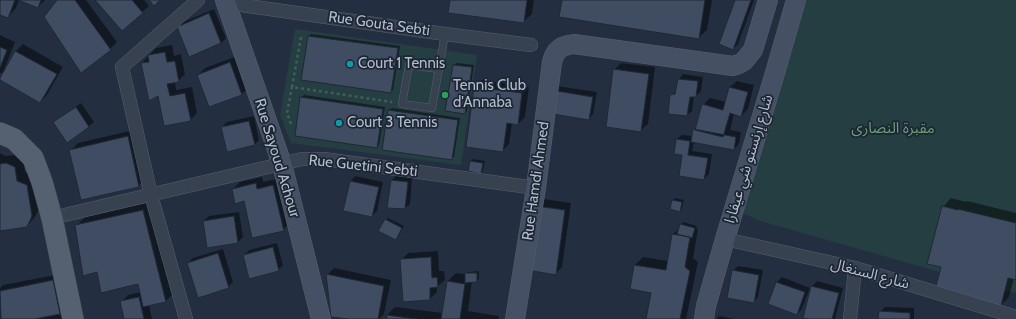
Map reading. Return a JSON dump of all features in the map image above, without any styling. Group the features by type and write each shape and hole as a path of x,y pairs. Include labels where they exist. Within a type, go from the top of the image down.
{"main road":[{"name":"Rue Hamdi Ahmed","path":"515,319 536,188 552,62 557,51 562,47 574,44 733,66 744,61 753,50 768,0"},
{"name":"شارع إرنستو شي عيفارا","path":"704,319 706,306 725,238 796,0"},
{"name":"Rue Sayoud Achour","path":"226,1 282,164 320,319"},
{"path":"0,133 14,139 32,158 42,182 52,218 73,319"}],"street":[{"path":"186,319 151,195 122,67 198,0"},
{"name":"Rue Gouta Sebti","path":"226,1 445,34 531,45"},
{"name":"Rue Guetini Sebti","path":"52,218 302,159 324,159 536,188"},
{"name":"شارع السنغال","path":"725,238 856,268 1013,316"},
{"path":"850,319 856,268"}],"lane":[{"path":"439,69 409,65 402,104 432,108 439,69 445,34"}],"path":[{"path":"291,124 287,114 301,37"},
{"path":"292,87 402,104"}],"green space":[{"name":"مقبرة النصارى","path":"803,0 1016,0 1016,292 1014,293 757,220 740,211"},
{"path":"295,29 477,55 461,165 291,143 280,115"}],"building":[{"path":"0,0 15,0 8,18 0,15"},
{"path":"18,0 41,0 38,8"},
{"path":"57,0 75,0 111,50 81,73 44,17"},
{"path":"95,0 132,0 143,13 122,31"},
{"path":"149,0 160,0 154,6"},
{"path":"450,0 527,0 524,23 448,13"},
{"path":"562,0 705,0 699,39 559,17"},
{"path":"735,0 751,0 733,50 719,44"},
{"path":"209,13 221,43 189,57 177,27"},
{"name":"Court 1 Tennis","path":"308,36 398,48 391,93 301,80"},
{"path":"0,47 7,50 0,68"},
{"path":"15,51 57,74 40,103 0,80"},
{"path":"165,52 167,62 175,61 179,82 167,84 170,96 185,93 191,121 164,126 158,96 149,101 141,63 149,62 148,55"},
{"path":"230,62 242,95 209,107 197,75"},
{"path":"453,65 472,67 465,114 445,111"},
{"path":"613,69 649,74 641,132 606,127"},
{"path":"678,79 698,81 696,97 690,97 687,116 668,114 670,95 675,94"},
{"path":"474,87 522,93 518,125 507,123 503,152 466,147"},
{"path":"729,87 748,92 741,117 730,113 723,137 695,130 702,104 723,110"},
{"path":"551,90 593,97 589,120 547,113"},
{"name":"Court 3 Tennis","path":"300,97 383,109 377,148 295,136"},
{"path":"76,107 89,127 67,143 53,122"},
{"path":"388,110 458,120 452,160 382,150"},
{"path":"249,121 255,145 227,152 221,127"},
{"path":"693,129 736,137 734,150 691,142"},
{"path":"128,136 139,187 81,200 69,150"},
{"path":"676,139 690,141 688,155 708,158 704,180 679,176 682,155 674,154"},
{"path":"470,161 483,163 481,174 468,171"},
{"path":"6,163 15,167 17,181 27,185 32,216 27,227 0,231 0,164"},
{"path":"391,180 408,182 405,209 387,208"},
{"path":"350,181 379,187 372,217 343,211"},
{"path":"256,183 257,189 273,185 284,231 252,238 244,201 235,204 232,189"},
{"path":"672,200 682,202 680,212 670,209"},
{"path":"536,206 565,210 556,275 527,270"},
{"path":"942,206 1016,223 1016,280 1008,278 1001,306 935,290 941,267 927,264"},
{"path":"143,210 166,302 143,307 138,284 101,293 97,272 83,276 75,225"},
{"path":"234,216 238,243 207,248 203,221"},
{"path":"385,219 402,228 396,240 378,231"},
{"path":"680,224 695,228 692,238 677,234"},
{"path":"672,234 690,237 685,267 690,271 680,319 646,319 651,293 630,289 634,265 666,270"},
{"path":"273,247 279,271 249,279 243,255"},
{"path":"218,253 229,288 198,298 187,263"},
{"path":"431,257 432,278 437,277 438,287 430,288 430,300 403,302 400,259"},
{"path":"732,270 759,275 754,303 727,298"},
{"path":"465,273 477,273 477,282 465,283"},
{"path":"326,274 384,286 378,319 349,319 331,317"},
{"path":"53,280 60,314 35,319 1,319 0,291"},
{"path":"447,281 465,284 460,319 441,319"},
{"path":"776,282 805,292 797,315 768,304"},
{"path":"811,286 839,293 832,319 803,318"},
{"path":"139,297 144,319 124,319 120,301"},
{"path":"879,311 910,313 910,319 878,319"},
{"path":"386,315 417,319 387,319"}],"place":[{"name":"Court 1 Tennis","path":"350,64"},
{"name":"Tennis Club d'Annaba","path":"445,95"},
{"name":"Court 3 Tennis","path":"339,123"}]}
